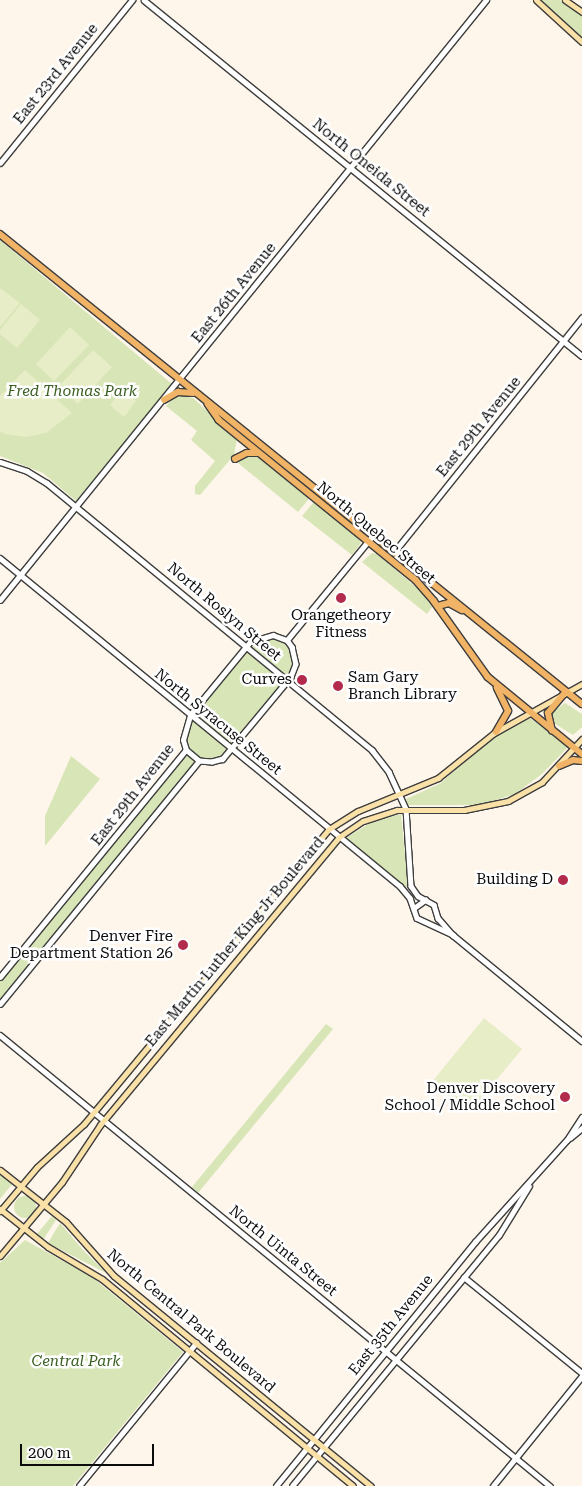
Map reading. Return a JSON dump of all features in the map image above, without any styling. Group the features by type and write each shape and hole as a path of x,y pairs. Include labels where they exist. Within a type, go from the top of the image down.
{"main road":[{"path":"536,0 582,42"},
{"path":"566,0 582,12"},
{"name":"North Quebec Street","path":"0,234 208,404 263,445 374,534 582,704"},
{"path":"164,400 178,392 196,394"},
{"name":"North Quebec Street","path":"208,404 216,417 416,580 438,606 472,658 495,684 582,754"},
{"path":"248,443 263,445"},
{"path":"235,459 252,452 266,458"},
{"path":"438,606 449,603 479,620"},
{"path":"495,684 508,708 506,720 496,732"},
{"name":"East Martin Luther King Jr Boulevard","path":"0,1210 21,1185 94,1112 329,829 358,811 438,778 496,732 582,684"},
{"path":"552,731 548,712 566,692"},
{"name":"East Martin Luther King Jr Boulevard","path":"0,1256 44,1204 104,1120 339,837 370,818 406,809 464,810 496,805 531,790 559,766 582,739"},
{"path":"559,766 573,760 582,761"},
{"name":"North Central Park Boulevard","path":"0,1170 21,1185 77,1233 112,1274 370,1486"},
{"name":"North Central Park Boulevard","path":"0,1210 60,1255 95,1274 353,1486"}],"street":[{"name":"East 23rd Avenue","path":"0,163 132,0"},
{"name":"North Oneida Street","path":"144,0 582,356"},
{"name":"East 26th Avenue","path":"0,600 180,381 486,0"},
{"name":"East 29th Avenue","path":"395,551 582,318"},
{"name":"North Roslyn Street","path":"0,462 34,475 76,507 372,750 384,764 406,809"},
{"path":"186,750 199,761 212,762 223,759 232,750 288,681 296,664 287,640 374,534"},
{"name":"North Syracuse Street","path":"0,558 404,889 414,908"},
{"name":"East 29th Avenue","path":"0,977 186,750 184,726 190,715 246,647 264,636 287,640"},
{"name":"East 29th Avenue","path":"0,1004 199,761"},
{"path":"406,809 409,881 414,892 434,905 436,912 453,935"},
{"path":"425,900 414,908 417,918 427,921 453,935 582,1041"},
{"path":"427,921 436,912"},
{"name":"North Uinta Street","path":"0,1035 550,1486"},
{"name":"East 35th Avenue","path":"276,1486 475,1242 530,1185 567,1140 582,1117"},
{"name":"East 35th Avenue","path":"567,1140 582,1128"},
{"name":"East 35th Avenue","path":"292,1486 502,1230 530,1185"},
{"path":"464,1277 582,1375 493,1486"},
{"path":"79,1486 196,1343"}],"green space":[{"path":"541,0 560,0 582,16 582,38"},
{"name":"Fred Thomas Park","path":"0,240 172,384 76,501 43,473 0,456"},
{"path":"0,288 20,303 0,327"},
{"path":"21,304 40,320 17,348 0,334 0,330"},
{"path":"70,327 89,345 54,381 36,364"},
{"path":"93,350 112,367 78,404 59,386"},
{"path":"25,370 72,413 46,433 26,437 0,432 0,396"},
{"path":"122,390 136,401 124,417 110,405"},
{"path":"176,395 193,398 237,439 234,455 200,495 195,494 195,486 215,461 191,440 197,431 166,406"},
{"path":"246,455 261,457 308,494 308,500 298,512 238,463"},
{"path":"313,503 318,503 359,538 361,543 352,555 302,516"},
{"path":"372,553 377,554 424,594 432,607 427,614 362,562"},
{"path":"280,637 292,647 295,671 223,759 212,762 199,761 0,1004 0,977 186,751 184,726 190,715 256,639"},
{"path":"565,703 582,714 582,727 573,735 552,722 551,713"},
{"path":"530,718 568,747 542,774 515,794 481,805 408,805 406,799 441,783 483,744"},
{"path":"71,756 100,779 45,846 45,816"},
{"path":"401,814 408,885 406,888 346,838 370,823"},
{"path":"484,1018 522,1049 469,1113 431,1083"},
{"path":"326,1024 333,1029 198,1193 192,1187"},
{"path":"0,1172 14,1182 0,1199"},
{"path":"25,1196 33,1199 36,1207 33,1215 25,1218 17,1215 14,1207 17,1199"},
{"path":"52,1216 56,1220 43,1240 36,1235"},
{"path":"60,1223 83,1250 106,1273 48,1243"},
{"name":"Central Park","path":"25,1240 92,1277 183,1352 73,1486 0,1486 0,1263"}],"place":[{"name":"Orangetheory Fitness","path":"341,598"},
{"name":"Curves","path":"302,680"},
{"name":"Sam Gary Branch Library","path":"338,686"},
{"name":"Building D","path":"563,880"},
{"name":"Denver Fire Department Station 26","path":"183,945"},
{"name":"Denver Discovery School / Middle School","path":"565,1097"}]}
